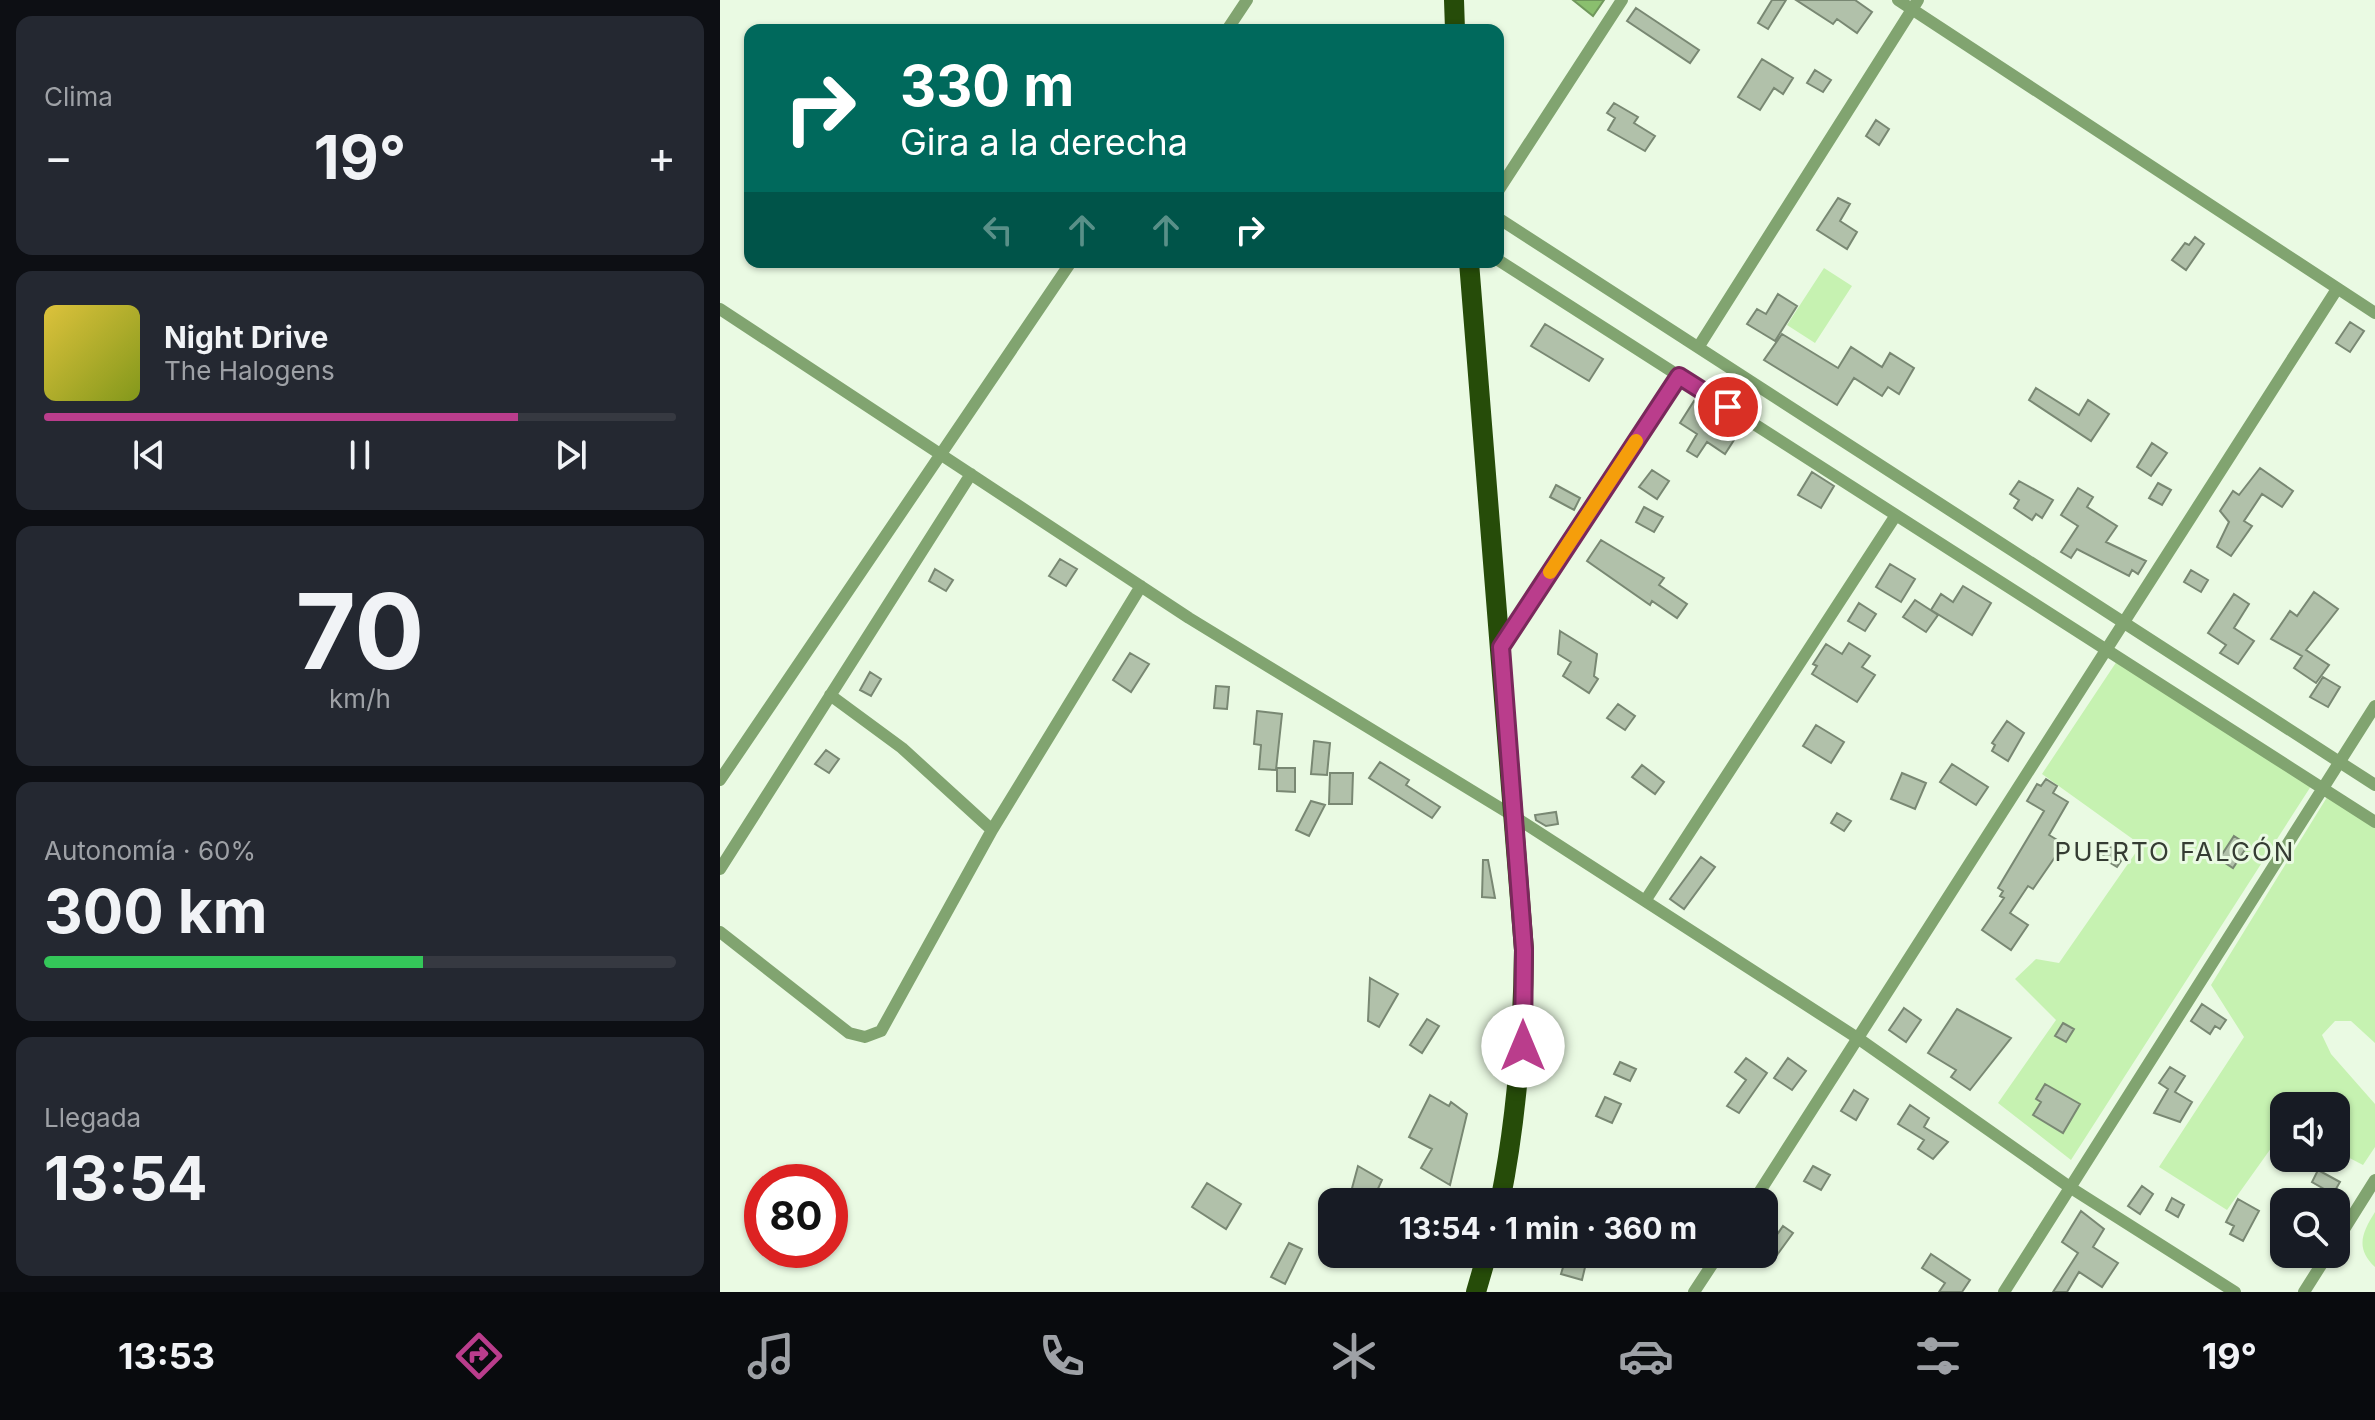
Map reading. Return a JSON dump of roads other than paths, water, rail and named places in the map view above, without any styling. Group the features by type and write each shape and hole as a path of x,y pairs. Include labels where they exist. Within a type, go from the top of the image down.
{"highway":[{"path":"1454,0 1455,24"},
{"path":"1469,268 1524,950 1523,1046 1518,1106 1503,1188"},
{"path":"1476,1292 1483,1268"}],"street":[{"path":"1231,24 1247,0"},
{"path":"1504,182 1622,0"},
{"path":"1898,0 1915,5 2375,313"},
{"path":"1699,346 1915,5"},
{"path":"1504,222 2375,785"},
{"path":"1504,264 2375,822"},
{"path":"720,780 1067,268"},
{"path":"1762,1188 2337,289"},
{"path":"720,309 1141,586 1515,817 1859,1039 2071,1188 2235,1292"},
{"path":"1501,647 1679,376"},
{"path":"720,869 971,474"},
{"path":"1645,901 1896,515"},
{"path":"720,932 849,1033 865,1037 881,1031 992,830 1141,586"},
{"path":"830,695 902,748 992,830"},
{"path":"2004,1292 2375,706"},
{"path":"2350,1220 2375,1180"},
{"path":"1694,1292 1710,1268"},
{"path":"2304,1292 2319,1268"}],"district":[{"name":"PUERTO FALCÓN","path":"2175,851"}]}
